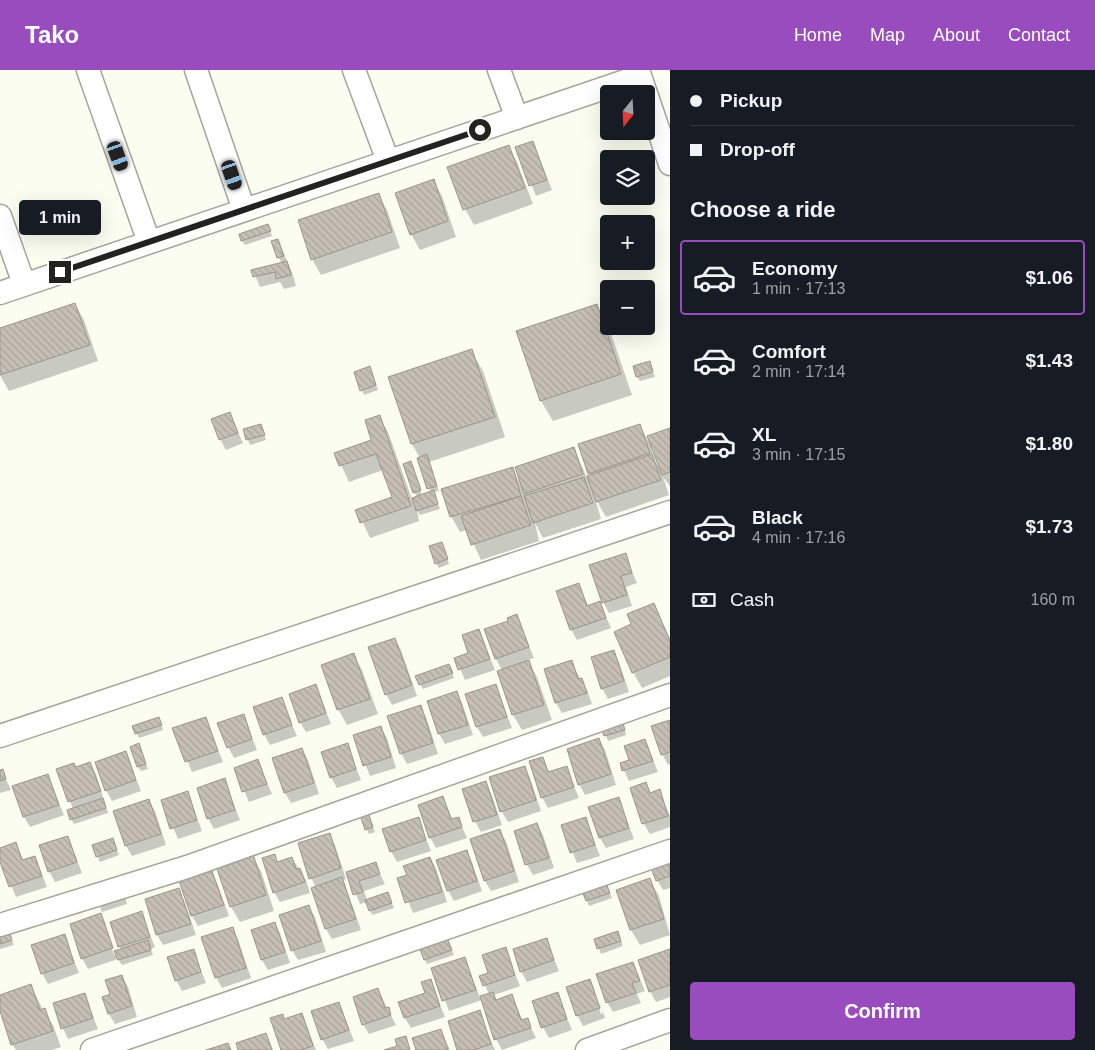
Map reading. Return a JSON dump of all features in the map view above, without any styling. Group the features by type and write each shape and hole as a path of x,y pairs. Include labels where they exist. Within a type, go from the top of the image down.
{"street":[{"path":"88,70 149,242"},
{"path":"196,70 244,210"},
{"path":"354,70 388,161"},
{"path":"499,70 517,118"},
{"path":"0,293 517,118 639,73 670,164"},
{"path":"0,216 24,284"},
{"path":"0,736 668,519"},
{"path":"0,925 186,867 670,694"},
{"path":"92,1050 670,851"},
{"path":"587,1050 670,1020"}],"building":[{"path":"533,141 547,180 529,186 515,147"},
{"path":"509,145 525,188 463,210 447,167"},
{"path":"434,179 448,221 410,235 395,193"},
{"path":"379,193 392,232 311,260 298,220"},
{"path":"268,224 271,231 241,241 239,234"},
{"path":"278,239 284,256 277,258 271,241"},
{"path":"287,261 291,275 276,279 275,272 253,277 251,270"},
{"path":"75,303 90,345 0,375 0,328"},
{"path":"597,304 600,313 600,335 608,335 621,374 540,401 516,331"},
{"path":"472,349 495,417 411,444 388,377"},
{"path":"650,361 653,372 636,377 633,366"},
{"path":"370,366 376,385 360,391 354,372"},
{"path":"230,412 238,433 219,440 211,419"},
{"path":"380,415 411,506 360,523 355,510 392,497 376,454 339,466 334,453 371,440 365,420"},
{"path":"261,424 265,435 246,440 243,429"},
{"path":"640,424 650,453 588,474 578,444"},
{"path":"670,428 670,472 662,475 647,436"},
{"path":"574,447 583,474 524,494 515,467"},
{"path":"427,454 437,486 427,489 417,458"},
{"path":"652,454 661,480 596,502 587,476"},
{"path":"411,461 421,490 413,493 403,464"},
{"path":"513,467 521,496 450,517 441,489"},
{"path":"584,477 593,503 533,523 524,496"},
{"path":"434,490 438,504 416,511 412,498"},
{"path":"521,496 531,525 471,545 461,516"},
{"path":"442,542 448,559 435,564 429,546"},
{"path":"626,553 632,573 621,576 627,595 602,603 589,565"},
{"path":"579,583 587,606 600,601 606,618 570,630 556,591"},
{"path":"654,603 670,641 670,657 632,673 614,632 631,624 627,614"},
{"path":"517,614 529,647 495,659 484,629 508,621 507,618"},
{"path":"479,629 490,659 458,670 454,658 468,653 462,635"},
{"path":"395,638 412,685 385,695 368,647"},
{"path":"614,650 624,681 601,689 591,657"},
{"path":"354,653 370,699 337,710 321,665"},
{"path":"529,660 544,705 512,715 497,671"},
{"path":"572,660 578,679 582,678 587,693 555,703 544,669"},
{"path":"449,664 453,673 419,685 415,676"},
{"path":"316,684 326,713 299,723 289,694"},
{"path":"496,684 507,717 476,727 465,694"},
{"path":"457,691 468,725 438,734 427,701"},
{"path":"282,697 292,725 263,735 253,707"},
{"path":"421,705 433,743 400,754 387,716"},
{"path":"244,714 252,739 227,748 217,723"},
{"path":"159,717 162,725 135,734 132,726"},
{"path":"206,717 218,751 185,762 172,728"},
{"path":"622,720 625,730 604,736 601,727"},
{"path":"670,720 670,752 661,755 651,726"},
{"path":"381,726 391,757 363,766 353,735"},
{"path":"599,738 611,774 578,785 567,749"},
{"path":"645,739 653,761 622,771 620,763 629,760 624,746"},
{"path":"139,743 146,764 137,767 130,747"},
{"path":"348,743 356,769 330,778 321,752"},
{"path":"302,748 314,783 284,793 272,758"},
{"path":"126,751 136,780 105,791 95,762"},
{"path":"543,757 548,772 567,766 574,787 541,798 529,761"},
{"path":"258,759 267,784 242,792 234,768"},
{"path":"90,762 101,791 68,802 56,769 74,763 76,767"},
{"path":"525,766 536,800 500,812 489,777"},
{"path":"3,769 6,779 0,781 0,770"},
{"path":"48,774 59,805 23,817 12,786"},
{"path":"225,778 235,810 207,819 197,788"},
{"path":"486,781 497,815 473,822 462,789"},
{"path":"646,782 650,793 660,789 668,816 642,824 630,788"},
{"path":"188,791 197,820 170,829 161,800"},
{"path":"443,796 451,819 459,817 462,827 429,838 418,805"},
{"path":"619,797 629,828 599,838 588,807"},
{"path":"103,798 106,808 70,820 67,810"},
{"path":"149,799 161,834 125,846 113,811"},
{"path":"366,806 373,827 365,830 358,809"},
{"path":"419,817 426,840 390,852 382,829"},
{"path":"586,817 595,845 570,853 561,825"},
{"path":"537,823 549,858 525,865 514,831"},
{"path":"500,829 514,871 484,881 470,839"},
{"path":"330,833 341,868 309,879 298,843"},
{"path":"68,836 77,862 48,872 39,845"},
{"path":"113,838 117,850 96,857 92,845"},
{"path":"16,842 22,860 35,856 42,876 9,887 0,862 0,848"},
{"path":"467,850 477,881 447,891 436,860"},
{"path":"253,854 266,895 230,907 216,866"},
{"path":"275,854 277,862 292,857 296,869 300,868 305,882 273,893 262,858"},
{"path":"430,857 442,892 405,903 397,878 407,875 403,866"},
{"path":"670,861 670,876 656,881 651,868"},
{"path":"376,862 380,874 359,881 363,892 353,895 346,872"},
{"path":"212,871 224,905 191,916 179,881"},
{"path":"342,877 356,919 325,929 311,888"},
{"path":"650,878 664,919 630,930 616,890"},
{"path":"606,883 610,893 586,901 582,891"},
{"path":"179,888 191,924 156,935 145,899"},
{"path":"388,892 392,903 369,911 365,900"},
{"path":"309,905 321,941 291,951 279,915"},
{"path":"142,911 150,937 118,947 110,922"},
{"path":"101,913 113,948 81,959 70,924"},
{"path":"275,922 285,952 261,960 251,930"},
{"path":"233,927 246,968 215,978 201,937"},
{"path":"9,931 12,940 0,944 0,934"},
{"path":"618,931 621,941 597,949 594,939"},
{"path":"65,934 74,963 41,974 31,945"},
{"path":"547,938 554,960 520,972 513,949"},
{"path":"148,940 151,950 118,960 114,951"},
{"path":"448,940 452,950 424,960 420,949"},
{"path":"506,947 515,975 483,986 479,976 488,973 482,955"},
{"path":"194,949 201,972 175,981 167,957"},
{"path":"670,949 670,985 649,992 638,960"},
{"path":"465,957 476,990 442,1001 431,968"},
{"path":"633,962 640,981 632,983 636,993 606,1003 596,974"},
{"path":"122,975 132,1006 108,1014 102,997 110,994 105,980"},
{"path":"431,979 440,1006 404,1018 398,1002 425,993 421,982"},
{"path":"590,979 600,1008 576,1016 566,987"},
{"path":"31,984 40,1010 45,1008 53,1031 11,1045 0,1011 0,995"},
{"path":"378,988 385,1008 389,1007 391,1015 362,1025 353,997"},
{"path":"493,992 496,1000 512,994 521,1020 528,1018 531,1028 494,1040 480,996"},
{"path":"558,992 567,1019 541,1028 532,1001"},
{"path":"85,993 93,1018 61,1029 53,1003"},
{"path":"339,1002 349,1030 321,1040 311,1011"},
{"path":"480,1010 491,1044 474,1050 457,1050 448,1021"},
{"path":"302,1013 313,1046 300,1050 281,1050 270,1018 283,1014 284,1019"},
{"path":"441,1029 448,1050 416,1050 412,1038"},
{"path":"266,1033 272,1050 238,1050 236,1043"},
{"path":"406,1036 410,1050 384,1050 397,1046 395,1039"},
{"path":"228,1043 231,1050 206,1050"}],"route":[{"path":"60,272 480,130"}]}
